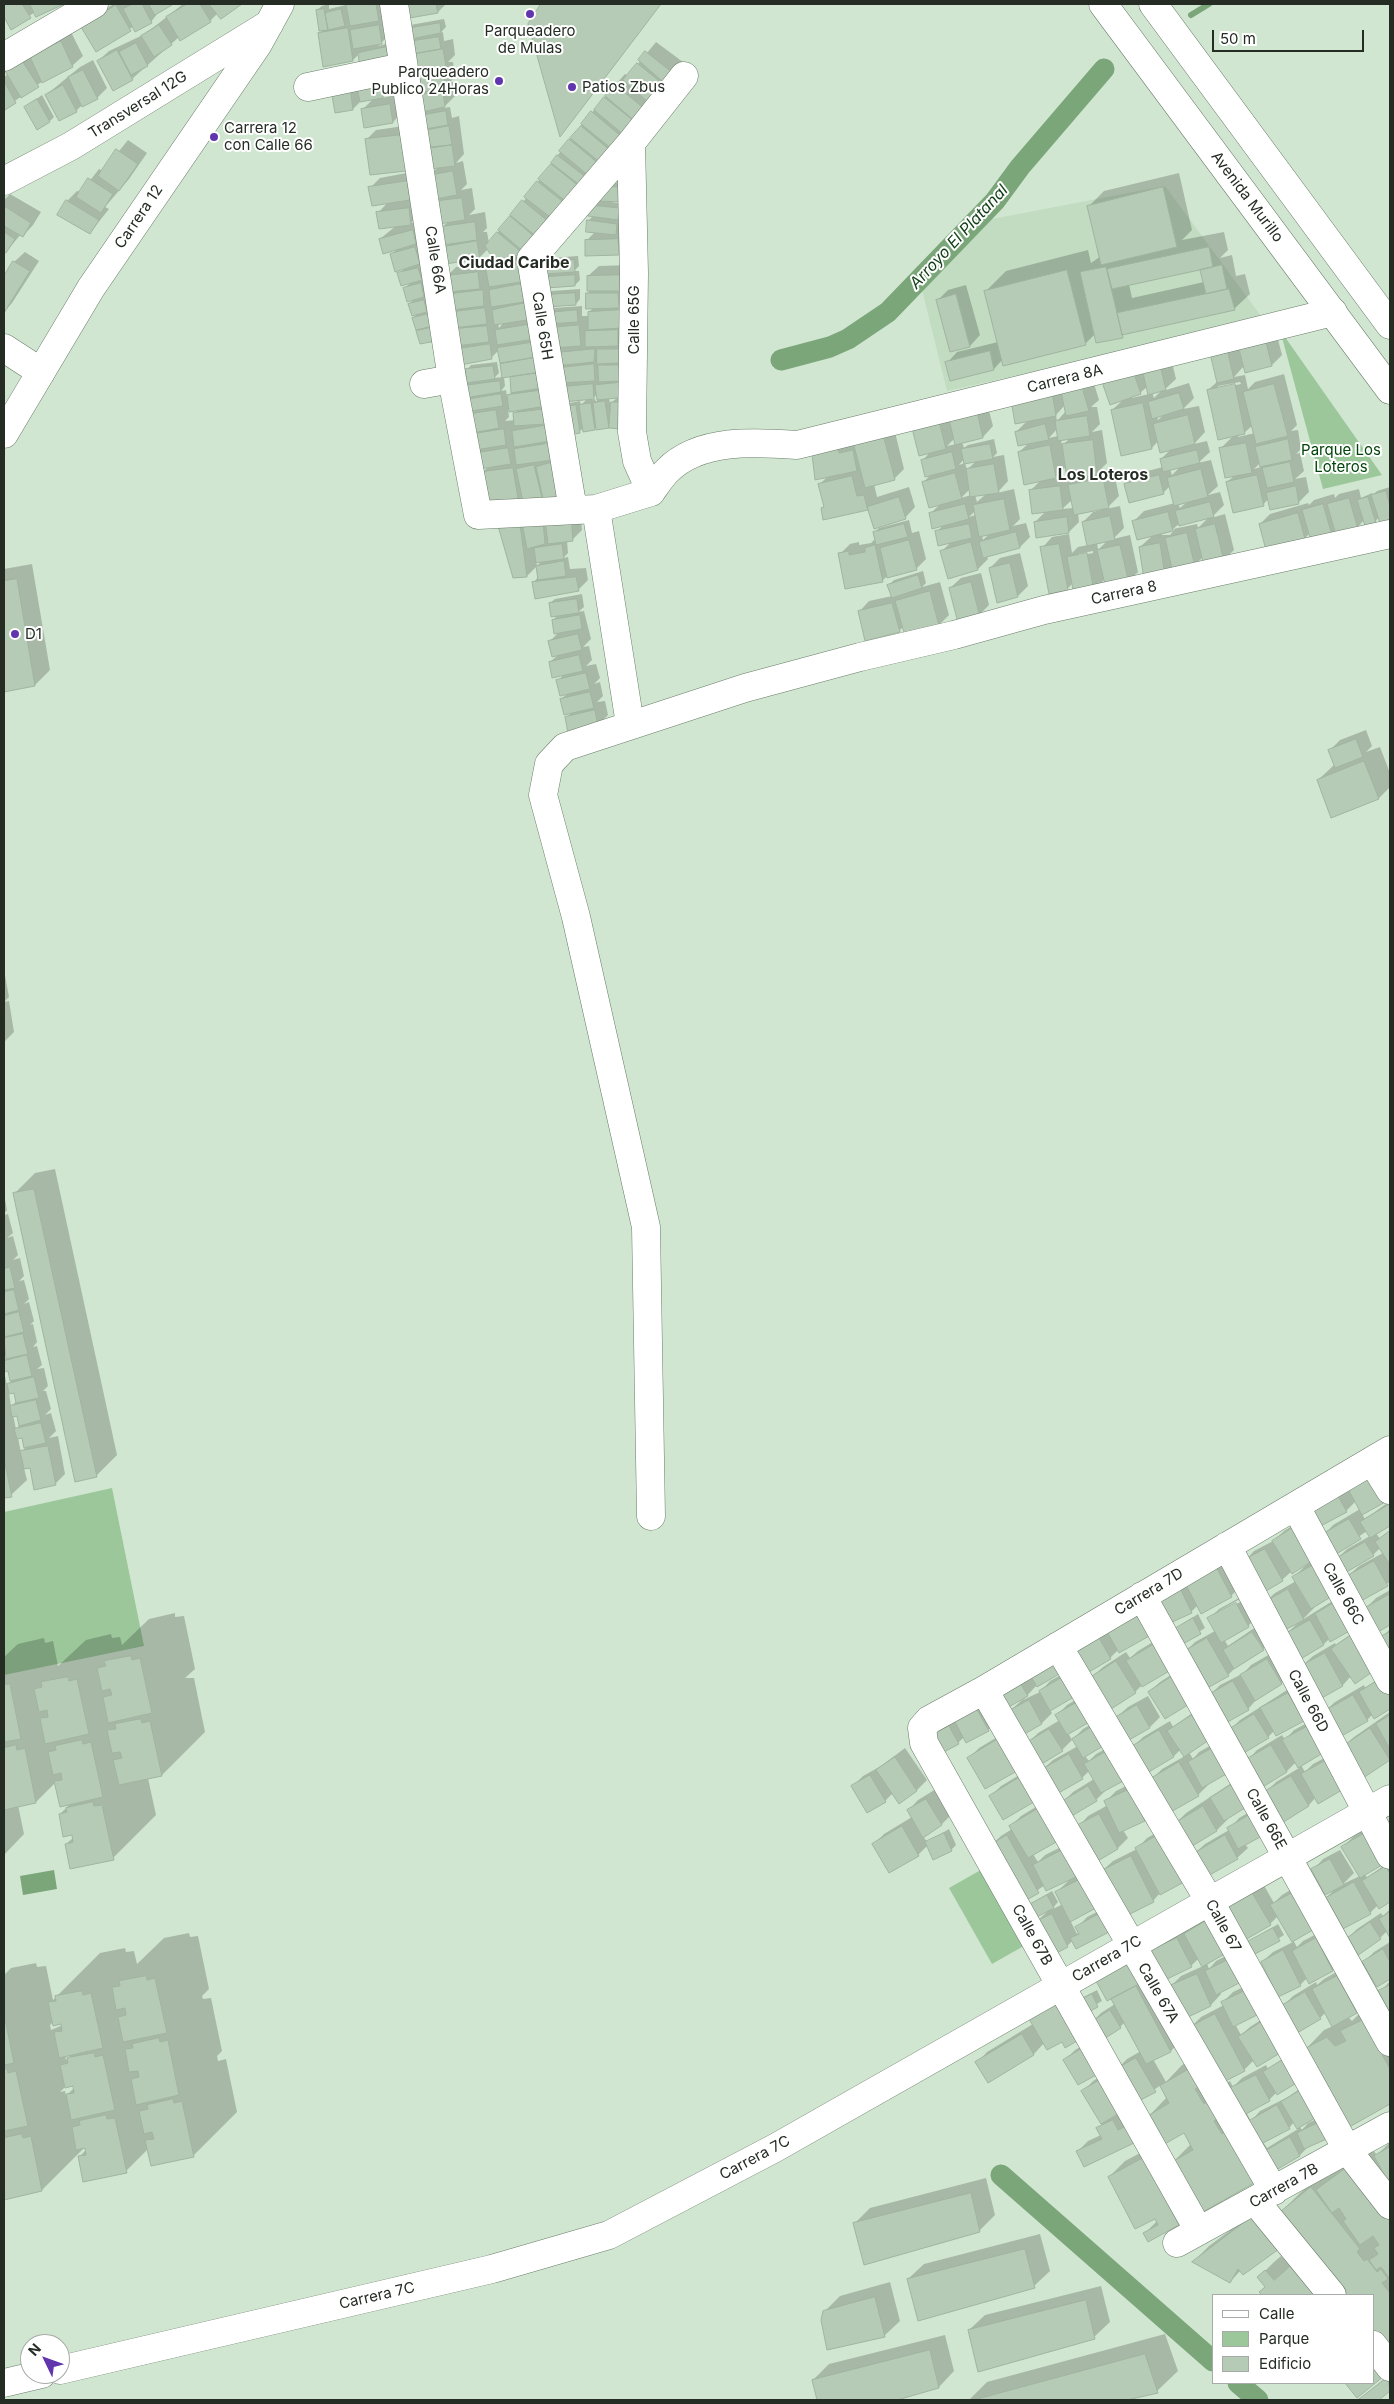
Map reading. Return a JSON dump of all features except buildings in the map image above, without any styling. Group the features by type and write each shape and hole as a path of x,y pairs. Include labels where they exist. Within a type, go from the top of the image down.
{"street":[{"path":"4,57 94,4"},
{"name":"Calle 66A","path":"394,4 437,271 452,379 478,515 584,509"},
{"name":"Avenida Murillo","path":"1103,4 1390,390"},
{"path":"1153,4 1390,325"},
{"name":"Transversal 12G","path":"4,181 71,146 277,9"},
{"name":"Carrera 12","path":"4,434 90,288 258,44 277,9"},
{"path":"308,87 403,66"},
{"name":"Calle 65H","path":"630,724 531,259 631,144 684,76"},
{"name":"Calle 65G","path":"631,144 634,274 632,432 637,461 651,492"},
{"name":"Carrera 8A","path":"651,492 668,470 691,455 719,446 759,442 797,445 1333,312"},
{"path":"4,348 41,372"},
{"path":"424,384 452,379"},
{"path":"584,509 651,492"},
{"name":"Carrera 8","path":"651,1516 646,1227 581,937 543,795 548,764 565,747 630,724 745,688 1044,610 1390,534"},
{"path":"1381,1455 1390,1490"},
{"name":"Carrera 7D","path":"924,1743 922,1732 924,1724 1296,1507 1381,1455"},
{"name":"Calle 66C","path":"1296,1507 1390,1680"},
{"name":"Calle 66D","path":"1227,1546 1390,1855"},
{"name":"Calle 66E","path":"1142,1596 1390,2042"},
{"name":"Calle 67","path":"1058,1646 1209,1900 1348,2151 1390,2205"},
{"name":"Calle 67A","path":"984,1690 1130,1946 1265,2196 1331,2294"},
{"name":"Calle 67B","path":"924,1743 1060,1986 1188,2237"},
{"name":"Carrera 7C","path":"70,2368 492,2269 609,2235 775,2148 1390,1799"},
{"name":"Carrera 7B","path":"1188,2237 1348,2151 1390,2126"},
{"path":"1374,2346 1390,2367"},
{"path":"4,2383 20,2379"}],"shaded area":[{"path":"1165,186 1264,320 947,391 922,290 992,219"},
{"path":"54,1870 57,1889 23,1895 20,1876"}],"green space":[{"name":"Parque Los Loteros","path":"1280,330 1382,475 1323,489"},
{"path":"112,1488 144,1646 4,1675 4,1512"},
{"path":"986,1867 1029,1943 992,1964 949,1888"}],"waterway":[{"name":"Arroyo El Platanal","path":"1191,15 1209,4"},
{"name":"Arroyo El Platanal","path":"781,360 830,347 848,339 888,312 995,201 1020,167 1104,69"},
{"path":"1001,2175 1212,2360"},
{"path":"1239,2384 1258,2400"}],"place":[{"name":"Parqueadero de Mulas","path":"530,14"},
{"name":"Parqueadero Publico 24Horas","path":"499,81"},
{"name":"Patios Zbus","path":"572,87"},
{"name":"Carrera 12 con Calle 66","path":"214,137"},
{"name":"D1","path":"15,634"}],"district":[{"name":"Ciudad Caribe","path":"514,263"},
{"name":"Los Loteros","path":"1103,475"}]}
